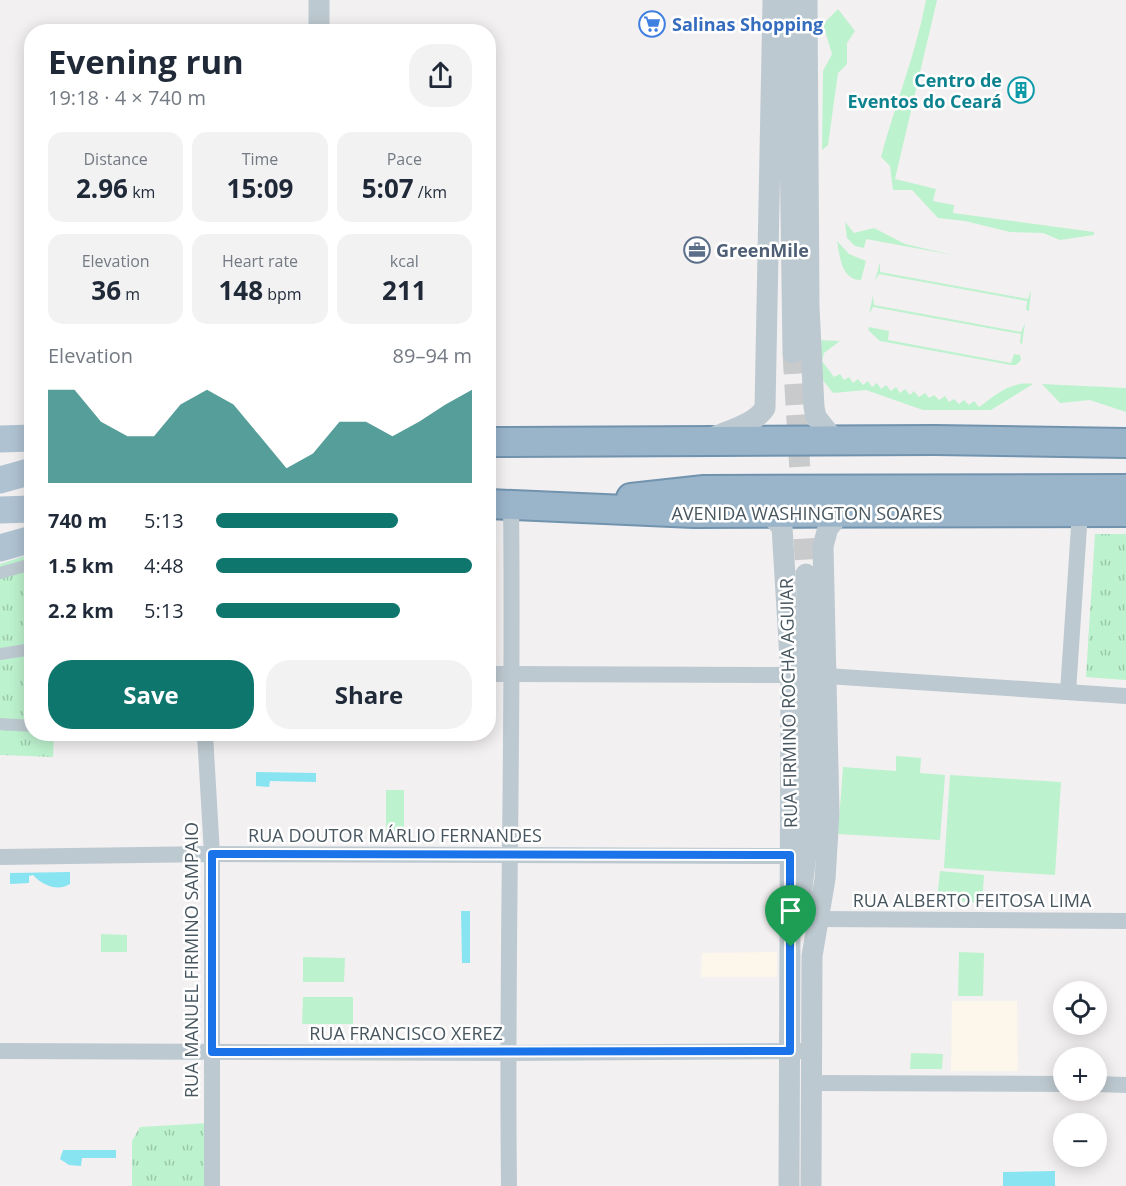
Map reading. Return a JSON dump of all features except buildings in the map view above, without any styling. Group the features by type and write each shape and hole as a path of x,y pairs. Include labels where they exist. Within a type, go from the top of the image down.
{"highway":[{"path":"496,442 958,440 1126,442"},
{"path":"570,510 641,496 704,490 1126,489"},
{"name":"AVENIDA WASHINGTON SOARES","path":"500,505 570,510 840,514 1126,512"}],"main road":[{"path":"0,439 24,438"},
{"path":"0,480 24,473"},
{"path":"0,510 24,509"},
{"path":"0,548 24,541"}],"street":[{"path":"319,0 319,24"},
{"path":"704,441 752,420 765,408 773,0"},
{"path":"788,0 793,353"},
{"path":"807,0 809,296 814,407 816,417 836,442"},
{"path":"500,505 513,673 507,1053 509,1186"},
{"path":"1068,692 1080,512"},
{"name":"RUA FIRMINO ROCHA AGUIAR","path":"769,513 782,527 791,675 789,1186"},
{"name":"RUA FIRMINO ROCHA AGUIAR","path":"811,1186 812,956 825,879 829,813 823,546 828,528 840,514"},
{"path":"0,573 24,566"},
{"path":"791,947 802,894 809,828 810,655 806,574"},
{"path":"0,654 24,651"},
{"path":"496,674 791,675"},
{"path":"827,675 1126,696"},
{"path":"0,724 24,726"},
{"name":"RUA MANUEL FIRMINO SAMPAIO","path":"205,741 212,854 212,1186"},
{"name":"RUA DOUTOR MÁRLIO FERNANDES","path":"0,857 212,854 790,855"},
{"name":"RUA ALBERTO FEITOSA LIMA","path":"818,919 1126,921"},
{"name":"RUA FRANCISCO XEREZ","path":"0,1051 507,1053 812,1051"},
{"path":"812,1083 1053,1084"},
{"path":"1107,1084 1126,1084"}],"shaded area":[{"path":"777,952 777,977 701,977 702,953"},
{"path":"952,1001 1017,1001 1018,1071 951,1071"}],"green space":[{"path":"926,0 937,0 895,179 936,189 933,201 954,205 953,213 1094,232 1094,235 1060,240 1043,233 1010,232 965,221 938,218 912,190 893,190 890,166 881,157 917,40"},
{"path":"838,9 855,31 847,43 847,64 838,73 828,145 822,150 823,71 832,54 823,24"},
{"path":"845,222 854,233 874,228 905,244 953,255 866,239 864,248 855,246 847,238"},
{"path":"837,241 849,254 866,261 861,280 854,279 845,272"},
{"path":"880,262 880,272 1028,299 1031,290 1029,311 1026,310 1027,301 879,274 875,281"},
{"path":"873,295 874,305 1021,332 1025,323 1022,344 1020,343 1021,334 873,307 869,314"},
{"path":"869,327 889,331 888,340 1011,363 1014,354 1020,355 1021,360 1016,365 1011,365 880,341 868,330"},
{"path":"818,340 840,341 824,353 822,361 834,377 840,374 844,380 849,377 853,383 858,379 863,385 868,381 872,387 877,383 881,389 886,385 891,391 896,387 900,393 905,389 910,395 914,391 919,397 925,393 929,398 934,395 939,400 945,396 949,402 954,399 959,404 964,400 969,405 974,401 979,407 998,393 1011,387 1033,384 991,410 923,410 866,390 833,393 818,374"},
{"path":"1042,384 1126,388 1126,412 1090,400 1060,403"},
{"path":"1095,534 1126,534 1126,680 1086,677"},
{"path":"24,556 24,741 54,741 53,757 0,755 0,564"},
{"path":"896,756 921,758 920,773 945,775 940,840 838,834 843,767 896,771"},
{"path":"950,775 1061,782 1055,875 944,868"},
{"path":"386,790 404,790 404,837 386,836"},
{"path":"940,871 984,875 982,903 937,899"},
{"path":"101,934 127,935 127,952 101,952"},
{"path":"959,952 984,953 983,996 958,996"},
{"path":"303,957 345,958 344,982 303,982"},
{"path":"303,997 353,997 353,1024 302,1024"},
{"path":"911,1053 943,1054 942,1069 910,1069"},
{"path":"209,1123 208,1186 132,1186 132,1141 140,1127"}],"water":[{"path":"256,772 316,773 316,782 270,781 269,787 256,786"},
{"path":"70,872 70,884 60,887 45,884 33,875 29,876 29,883 10,884 10,873"},
{"path":"461,911 470,911 470,963 462,963"},
{"path":"63,1150 116,1150 116,1158 82,1158 81,1166 69,1165 60,1159"},
{"path":"1055,1171 1055,1186 1003,1186 1003,1172"}],"tunnel":[{"path":"793,353 806,574"}],"place":[{"name":"Salinas Shopping","path":"652,24"},
{"name":"Centro de Eventos do Ceará","path":"1021,90"},
{"name":"GreenMile","path":"697,250"}],"route":[{"path":"212,854 790,855 791,947 790,1051 212,1052 212,854"}]}
